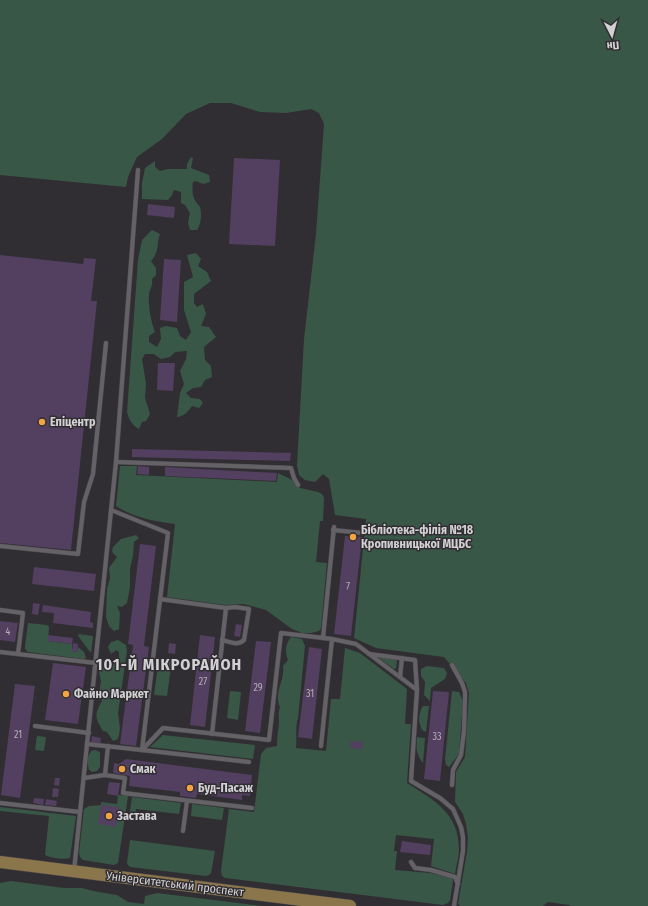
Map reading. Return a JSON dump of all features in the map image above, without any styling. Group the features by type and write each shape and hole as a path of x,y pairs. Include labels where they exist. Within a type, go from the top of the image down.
{"main road":[{"name":"Університетський проспект","path":"0,862 350,906"}],"lane":[{"path":"74,871 112,510 138,170"},
{"path":"0,546 78,554 84,502 93,474 106,343"},
{"path":"116,462 291,468 298,485"},
{"path":"112,510 168,533 142,750"},
{"path":"323,638 334,528 362,533"},
{"path":"160,599 226,608 234,607 249,609 244,640 238,644 222,640"},
{"path":"212,734 226,608"},
{"path":"0,610 23,613 18,654"},
{"path":"142,750 163,728 268,740 281,633 332,639 356,644 417,690"},
{"path":"321,746 332,639"},
{"path":"0,652 96,663"},
{"path":"369,654 415,660 417,690 411,781 440,798 453,809 463,837 463,851 454,906"},
{"path":"400,677 402,658"},
{"path":"452,665 462,683 465,692 464,731 461,755 453,770 452,785"},
{"path":"35,726 88,732"},
{"path":"87,744 250,762"},
{"path":"105,775 108,746"},
{"path":"84,778 105,775 125,778 123,793 252,808"},
{"path":"183,831 187,801"},
{"path":"0,803 80,812"},
{"path":"411,862 415,868 430,870 455,877 458,884"}],"green space":[{"path":"0,0 648,0 648,906 571,906 548,902 543,906 460,906 458,904 468,838 463,814 455,802 456,772 465,757 469,693 466,683 444,657 376,648 354,638 366,519 335,515 329,479 323,474 315,482 305,480 299,475 297,465 304,339 316,234 324,124 319,113 311,109 286,113 260,112 231,103 210,103 186,114 162,139 137,157 128,177 126,187 0,175"},
{"path":"191,157 193,158 191,168 209,175 210,182 203,184 196,181 193,182 193,195 200,207 201,213 197,230 190,230 188,223 190,213 185,205 181,203 181,192 174,190 168,200 142,199 142,183 145,168 155,161 155,167 160,171 168,169 187,169 187,164"},
{"path":"152,230 160,234 157,251 151,261 156,268 156,275 152,279 149,292 150,313 155,332 149,336 149,342 157,347 161,339 160,328 166,326 177,328 180,336 186,340 191,332 184,310 184,282 193,277 187,255 196,253 201,259 198,266 207,272 211,281 194,294 194,303 197,307 203,304 206,314 201,326 209,327 216,337 204,347 205,360 211,366 212,377 205,380 201,387 193,388 186,393 191,398 200,399 203,403 199,408 192,406 182,416 177,417 180,393 184,384 180,371 186,359 187,351 175,352 170,357 161,359 154,354 145,354 142,359 146,384 145,398 150,414 146,421 142,422 139,429 131,422 127,412 138,260 142,240"},
{"path":"120,466 137,466 136,475 277,482 278,473 292,480 300,488 322,494 324,498 323,521 320,521 316,562 327,563 321,628 319,631 302,633 292,629 266,610 244,604 225,605 167,597 175,524 137,516 116,506"},
{"path":"136,535 139,538 134,542 127,603 122,607 117,606 120,613 119,629 114,631 109,626 106,617 107,589 110,578 109,568 117,557 112,552 113,547 121,539"},
{"path":"28,623 47,625 49,627 48,641 72,644 72,651 77,652 78,647 84,652 86,658 83,659 28,652 25,649 25,646"},
{"path":"79,634 93,636 91,653 78,636"},
{"path":"291,637 302,639 305,646 296,748 326,751 331,699 340,699 345,648 360,653 407,689 405,724 411,724 407,783 436,802 450,817 455,826 458,837 459,853 455,874 431,866 434,839 396,835 394,851 397,851 395,870 430,873 452,878 453,881 450,900 448,903 443,905 225,878 222,876 221,871 229,809 254,812 261,754 266,748 277,746 280,707 278,702 278,692 283,666 288,660 286,651"},
{"path":"118,640 126,645 127,651 118,713 120,729 118,739 113,741 107,732 103,731 96,716 102,701 99,693 101,681 99,672 102,665 108,668 119,660 119,652 116,650 111,654 108,647 111,642"},
{"path":"376,656 395,659 397,661 396,668 394,669"},
{"path":"159,658 172,660 167,696 154,695"},
{"path":"427,666 444,668 447,673 445,679 431,688 430,701 424,695 425,682 421,676 421,669"},
{"path":"230,691 241,692 238,720 227,718"},
{"path":"452,691 459,692 463,701 459,754 449,767 446,765 445,759"},
{"path":"423,706 429,706 426,732 422,730 419,720 419,715"},
{"path":"163,735 255,745 253,759 150,747"},
{"path":"37,736 46,737 44,751 35,750"},
{"path":"417,737 425,738 423,763 417,751"},
{"path":"95,750 100,752 100,767 97,771 92,772 89,770 87,759 91,751"},
{"path":"118,795 128,796 118,863 114,865 83,860 79,853 84,809 89,806 101,805 101,802 117,804"},
{"path":"132,797 181,803 179,814 136,809 135,819 129,818"},
{"path":"192,804 224,808 222,820 191,816"},
{"path":"0,807 76,816 70,858 64,859 45,855 49,816 0,811"},
{"path":"130,840 215,851 211,873 206,876 130,867 127,863"},
{"path":"11,881 64,888 82,888 117,895 128,902 144,904 145,896 157,893 263,906 0,906 0,883"}],"building":[{"path":"234,158 280,160 275,246 229,244"},
{"path":"148,204 175,207 174,218 147,215"},
{"name":"Епіцентр","path":"0,255 83,264 84,258 96,259 91,301 97,301 71,550 0,543"},
{"path":"164,259 181,260 177,322 160,320"},
{"path":"158,363 175,363 173,391 157,390"},
{"path":"132,449 291,453 290,461 132,457"},
{"path":"138,466 149,467 149,475 137,474"},
{"path":"165,467 277,473 276,481 165,476"},
{"path":"345,536 362,537 351,636 334,634"},
{"path":"140,544 156,546 144,646 149,647 136,746 120,744 133,645 128,644"},
{"path":"34,567 96,574 94,591 32,584"},
{"path":"33,603 40,604 38,615 32,614"},
{"path":"43,605 91,612 90,622 93,623 93,628 53,623 54,613 42,612"},
{"path":"0,621 18,623 15,642 0,640"},
{"path":"236,624 242,625 240,637 234,636"},
{"path":"48,635 73,638 72,644 48,641"},
{"path":"200,635 215,637 205,727 190,725"},
{"path":"256,641 271,642 260,733 245,731"},
{"path":"73,643 78,644 77,652 72,651"},
{"path":"169,643 176,644 175,654 168,653"},
{"path":"309,647 322,649 312,739 298,737"},
{"name":"Файно Маркет","path":"53,663 86,667 78,724 45,720"},
{"path":"15,684 35,686 20,798 1,795"},
{"path":"433,691 449,692 440,781 424,779"},
{"path":"92,736 101,738 100,744 91,743"},
{"path":"351,741 363,742 362,749 350,748"},
{"path":"126,759 252,775 250,796 242,795 242,800 197,794 196,798 180,796 180,792 129,786 130,776 113,773 114,763 119,764"},
{"path":"55,778 60,778 59,786 54,785"},
{"path":"109,782 120,783 118,796 107,794"},
{"path":"53,788 59,789 58,797 52,797"},
{"path":"34,798 44,799 43,805 33,803"},
{"path":"46,799 57,801 56,806 45,805"},
{"name":"Застава","path":"101,805 119,807 116,827 98,824"},
{"path":"402,841 431,845 430,855 400,852"}],"place":[{"name":"Епіцентр","path":"42,422"},
{"name":"Бібліотека-філія №18 Кропивницької МЦБС","path":"353,537"},
{"name":"Файно Маркет","path":"66,694"},
{"name":"Смак","path":"122,769"},
{"name":"Буд-Пасаж","path":"190,788"},
{"name":"Застава","path":"109,816"}],"district":[{"name":"101-Й МІКРОРАЙОН","path":"169,664"}]}
